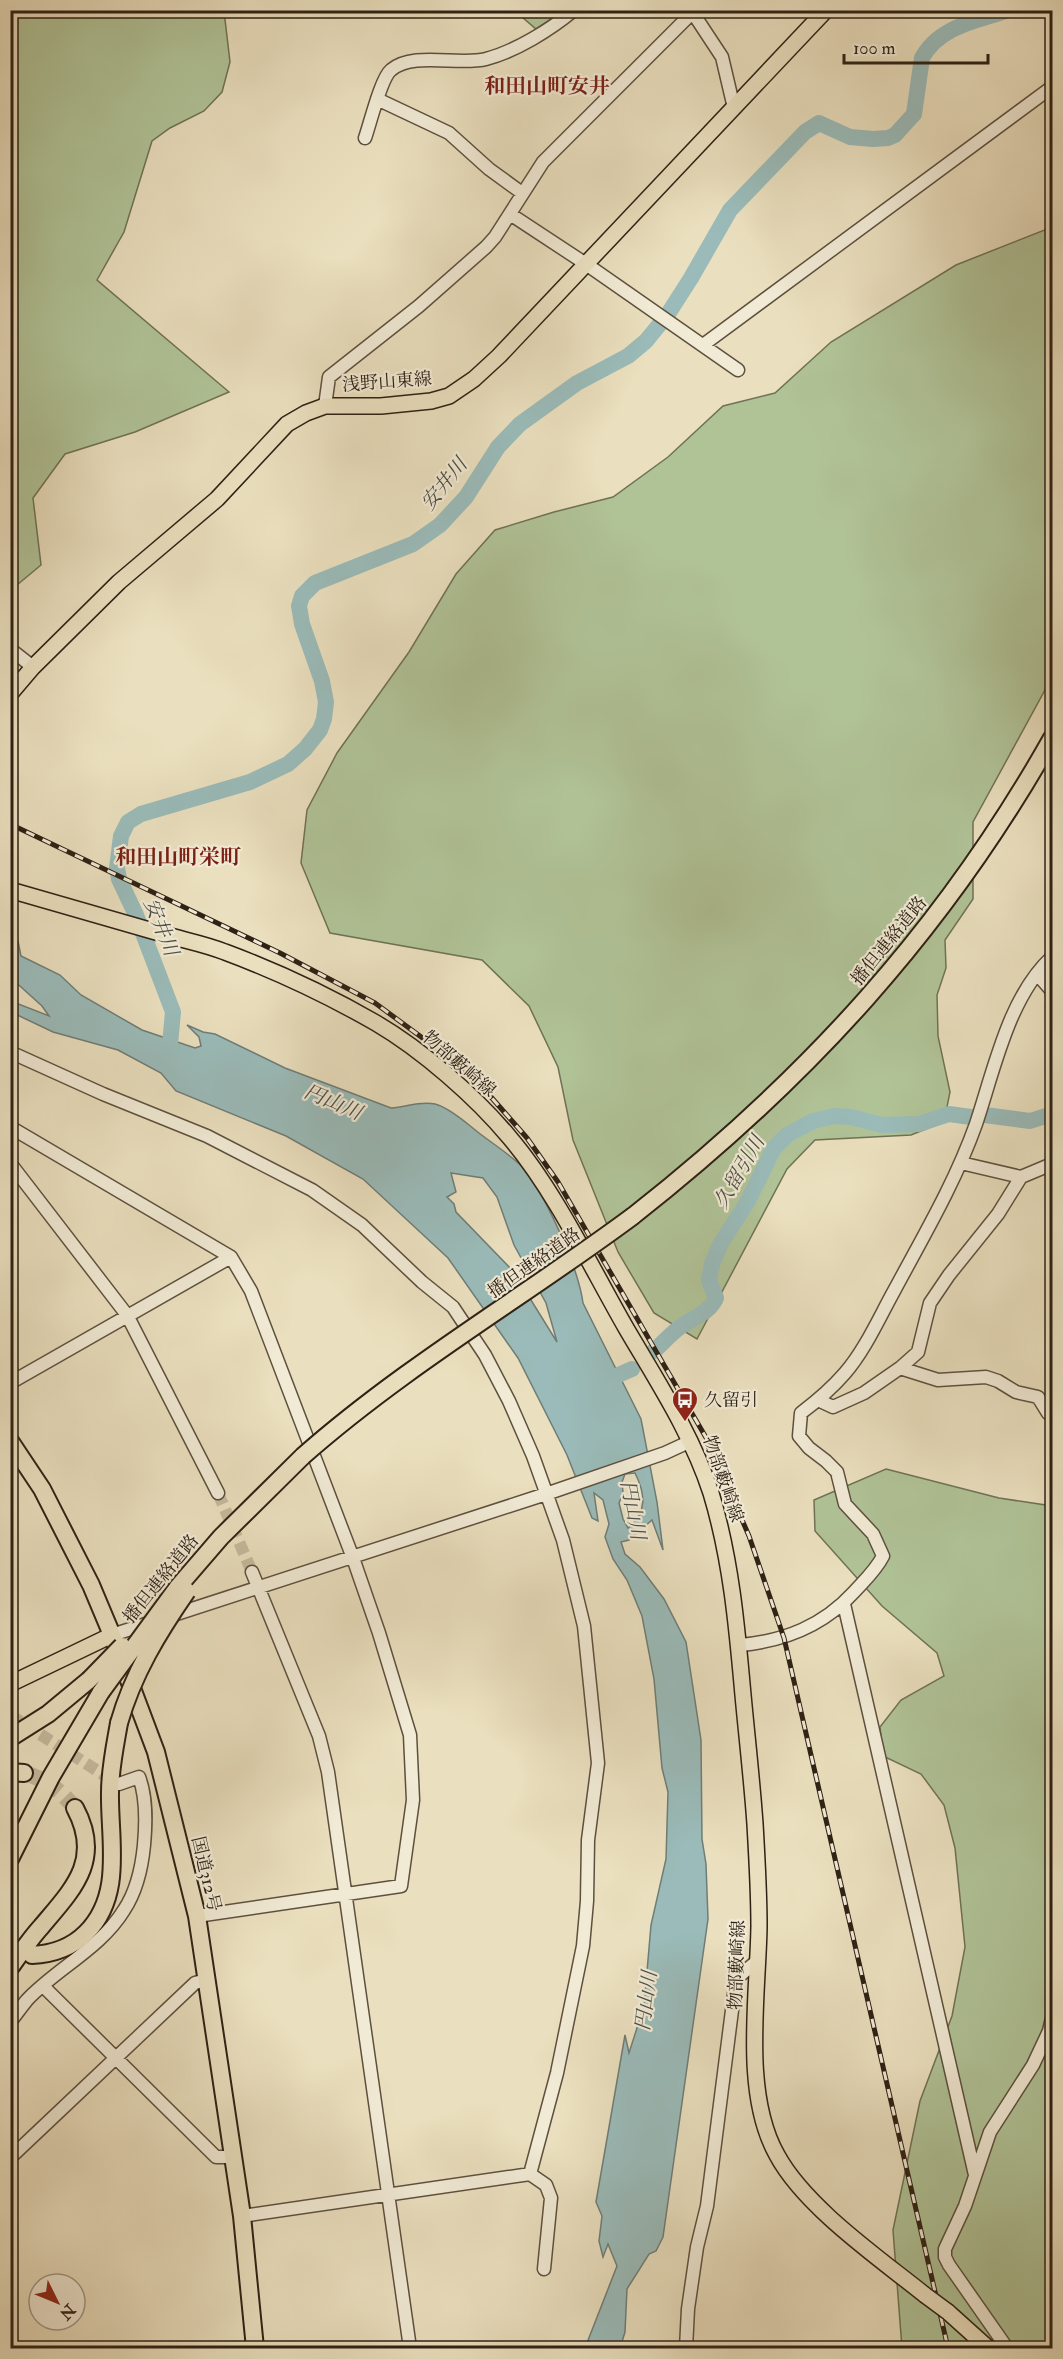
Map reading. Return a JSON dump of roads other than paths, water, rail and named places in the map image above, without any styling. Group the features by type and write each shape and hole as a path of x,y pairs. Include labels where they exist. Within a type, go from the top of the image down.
{"highway":[{"name":"播但連絡道路","path":"10,1859 74,1736 95,1686 270,1487 363,1406 633,1216 698,1164 765,1105 854,1014 928,926 1004,819 1053,738"},
{"name":"国道312号","path":"10,1441 42,1489 91,1585 156,1752 197,1916 242,2216 255,2349"},
{"path":"32,1955 52,1953 72,1944 96,1921 107,1900 112,1864 111,1774 119,1723 142,1662 179,1588"},
{"path":"10,1738 95,1686"},
{"path":"10,1968 35,1933 74,1888 80,1877 84,1866 87,1841 85,1829 75,1808"},
{"name":"播但連絡道路","path":"10,1870 34,1810"}],"main road":[{"name":"浅野山東線","path":"10,694 33,667 119,582 217,499 287,424 325,405 381,406 431,401 449,396 474,379 499,356 826,10"},
{"name":"物部藪崎線","path":"10,890 224,951 344,1006 379,1025 413,1049 463,1090 510,1137 546,1188 691,1441 710,1492 721,1533 732,1586 740,1645 756,1844 759,1923 753,2048 759,2103 777,2156 809,2198 948,2312 988,2349"},
{"path":"10,1684 112,1635"}],"street":[{"path":"365,138 389,70 404,62 485,60 531,40 574,10"},
{"path":"325,405 329,377 419,306 486,247 543,162 693,11 722,57 728,92 734,108"},
{"path":"703,345 1053,87"},
{"path":"377,99 449,133 489,169 522,194"},
{"path":"510,214 738,370"},
{"path":"10,649 33,667"},
{"path":"740,1645 766,1643 796,1634 816,1624 844,1604 877,1568 883,1556 873,1534 845,1504 837,1472 809,1448 799,1436 801,1413 818,1400 846,1372 873,1328 961,1163 1010,1024 1024,992 1053,957"},
{"path":"1037,974 1053,991"},
{"path":"10,1052 102,1094 207,1136 312,1190 362,1225 422,1282 453,1307 485,1355 509,1401 551,1492 563,1540 584,1626 598,1763 588,1840 587,1901 583,1947 556,2073 530,2174"},
{"path":"10,1127 231,1257 251,1291 353,1558 410,1735 413,1800 401,1886 197,1916"},
{"path":"10,1163 127,1315 218,1493"},
{"path":"961,1163 1021,1177 1053,1164"},
{"path":"818,1400 833,1407 864,1393 900,1368 918,1352 930,1303 949,1275 998,1214 1021,1177"},
{"path":"10,1383 231,1257"},
{"path":"900,1368 938,1380 986,1377 1016,1392 1038,1397 1048,1413 1053,1416"},
{"path":"112,1635 551,1492 665,1453 691,1441"},
{"path":"252,1572 319,1736 328,1772 410,2349"},
{"path":"844,1604 975,2175"},
{"path":"10,2022 26,2001 88,1951 125,1910 134,1890 142,1861 145,1838 143,1787 140,1777 119,1784"},
{"path":"686,2349 694,2268 707,2206 736,1978 757,1961"},
{"path":"10,2158 195,1983 206,1980"},
{"path":"43,1986 216,2157 232,2157"},
{"path":"1007,2349 945,2257 945,2249 965,2206 990,2132 1033,2065 1053,2018"},
{"path":"242,2216 530,2174 546,2185 551,2198 544,2269"}],"water":[{"name":"円山川","path":"11,937 18,941 21,956 60,975 81,995 142,1030 195,1048 201,1046 199,1037 187,1025 215,1034 285,1068 391,1108 424,1103 440,1106 461,1118 524,1169 542,1197 560,1233 575,1271 583,1303 641,1419 657,1502 663,1550 652,1520 629,1540 621,1542 625,1554 640,1567 664,1599 686,1642 701,1740 702,1839 706,1864 708,1919 663,2237 656,2251 649,2254 627,2289 625,2332 620,2348 585,2348 617,2266 608,2244 603,2257 599,2241 602,2216 596,2202 625,2035 629,2053 644,2006 651,1925 666,1859 668,1792 662,1768 654,1679 642,1616 627,1580 613,1559 605,1537 609,1524 603,1500 594,1493 598,1521 592,1518 567,1455 518,1358 448,1258 363,1179 286,1136 176,1091 161,1073 118,1050 53,1032 11,1012 11,1001 49,1016 42,1006 11,978","holes":["451,1173 483,1178 497,1197 514,1245 546,1303 557,1342 513,1271 456,1212 454,1204 447,1197 456,1192","635,1473 643,1502 639,1515 628,1528 619,1503 623,1493 622,1482 625,1474"]}],"waterway":[{"name":"安井川","path":"169,1055 173,1012 136,915 119,879 117,868 121,836 128,822 141,814 250,782 288,764 305,749 320,730 326,702 322,681 302,624 299,606 302,596 315,583 413,544 440,525 466,497 498,447 520,424 577,383 628,356 646,341 668,314 730,210 805,132 819,123 850,137 873,139 895,135 914,114 922,58 929,47 960,26 1009,10"},
{"name":"久留引川","path":"654,1351 675,1331 706,1311 713,1303 716,1298 709,1280 712,1264 721,1243 748,1201 774,1148 787,1135 813,1121 834,1116 851,1117 882,1125 919,1124 949,1114 971,1117"},
{"name":"久留引川","path":"985,1115 1030,1121 1052,1114"},
{"name":"久留引川","path":"600,1383 632,1369"}],"tunnel":[{"path":"218,1493 252,1572"},
{"path":"10,1715 115,1782"},
{"path":"24,1773 52,1786 75,1808"}],"railway":[{"path":"10,824 280,953 375,1003 443,1053 491,1097 527,1138 558,1182 708,1441 749,1536 784,1638 948,2348"}],"place":[{"name":"久留引","path":"685,1423"}],"district":[{"name":"和田山町安井","path":"547,86"},
{"name":"和田山町栄町","path":"178,857"}]}
